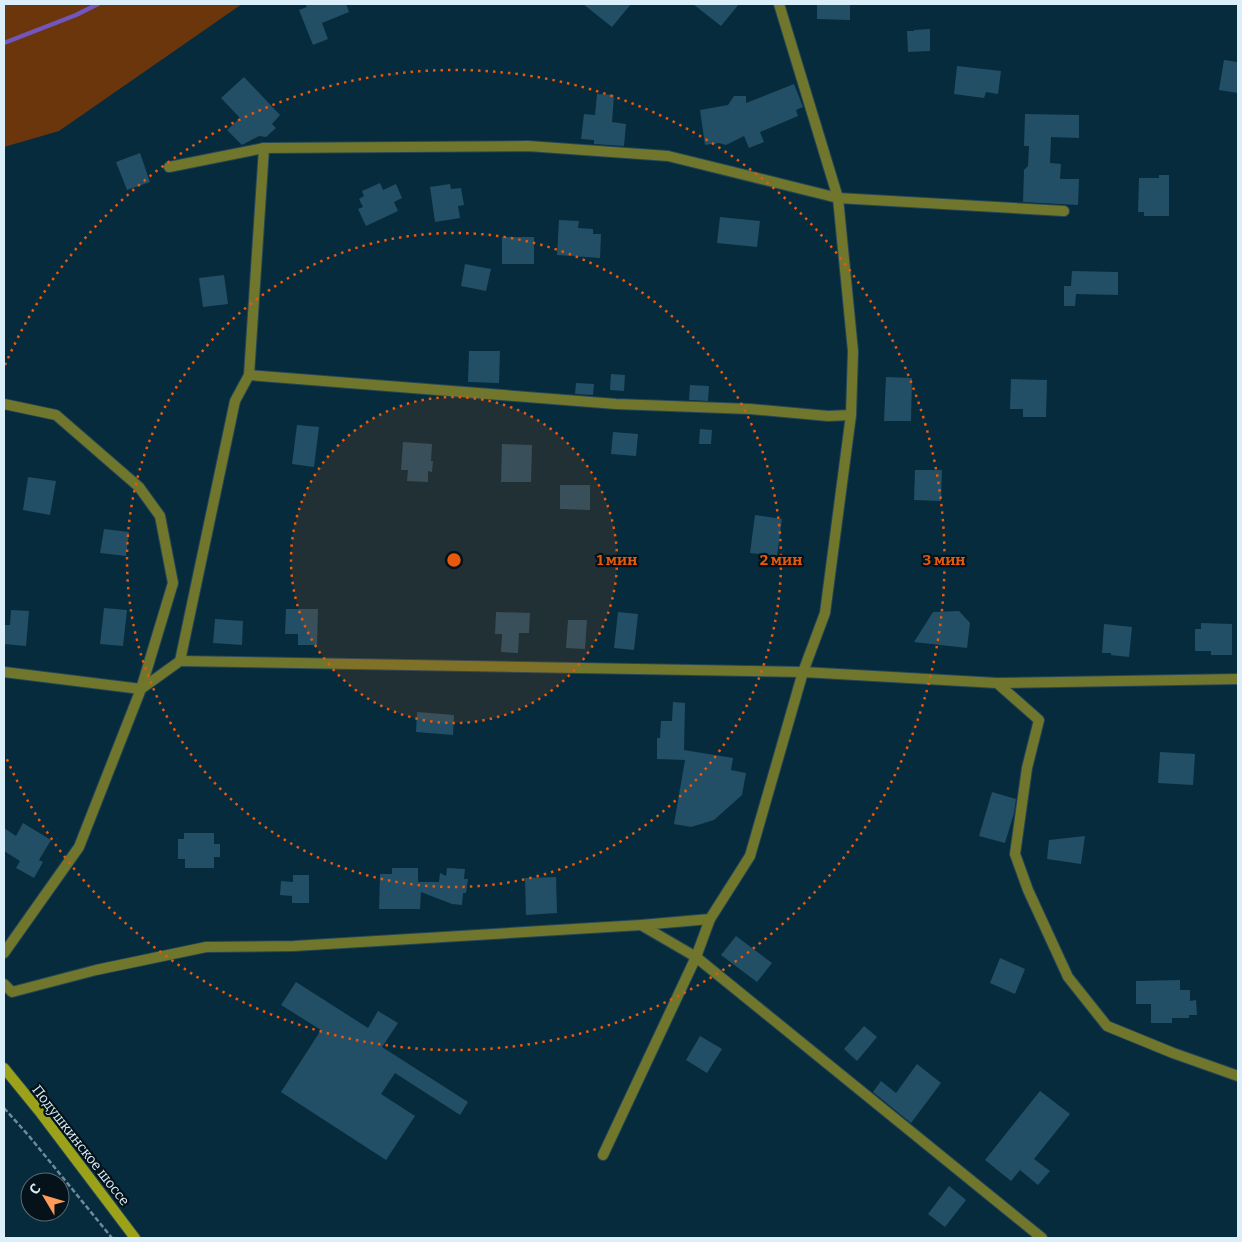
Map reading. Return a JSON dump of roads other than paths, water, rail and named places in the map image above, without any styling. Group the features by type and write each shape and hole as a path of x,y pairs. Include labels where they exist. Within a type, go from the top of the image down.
{"main road":[{"name":"Подушкинское шоссе","path":"4,1068 135,1238"}],"street":[{"path":"603,1155 696,957 710,918 750,856 804,672 825,613 851,415 853,351 838,198 779,4"},
{"path":"169,167 264,148 528,146 668,156 838,198 1064,211"},
{"path":"180,661 235,401 249,375 264,148"},
{"path":"249,375 616,404 750,409 828,416 851,415"},
{"path":"4,404 56,415 139,487 160,516 173,583 141,689 79,847 4,953"},
{"path":"4,672 141,689 180,661 804,672 997,684 1238,679"},
{"path":"997,684 1039,720 1027,768 1015,854 1028,890 1068,977 1107,1026 1173,1053 1238,1076"},
{"path":"4,984 12,992 96,970 206,947 294,946 710,918"},
{"path":"641,924 696,957 1042,1238"}],"waterway":[{"path":"4,43 76,15 98,4"}]}
